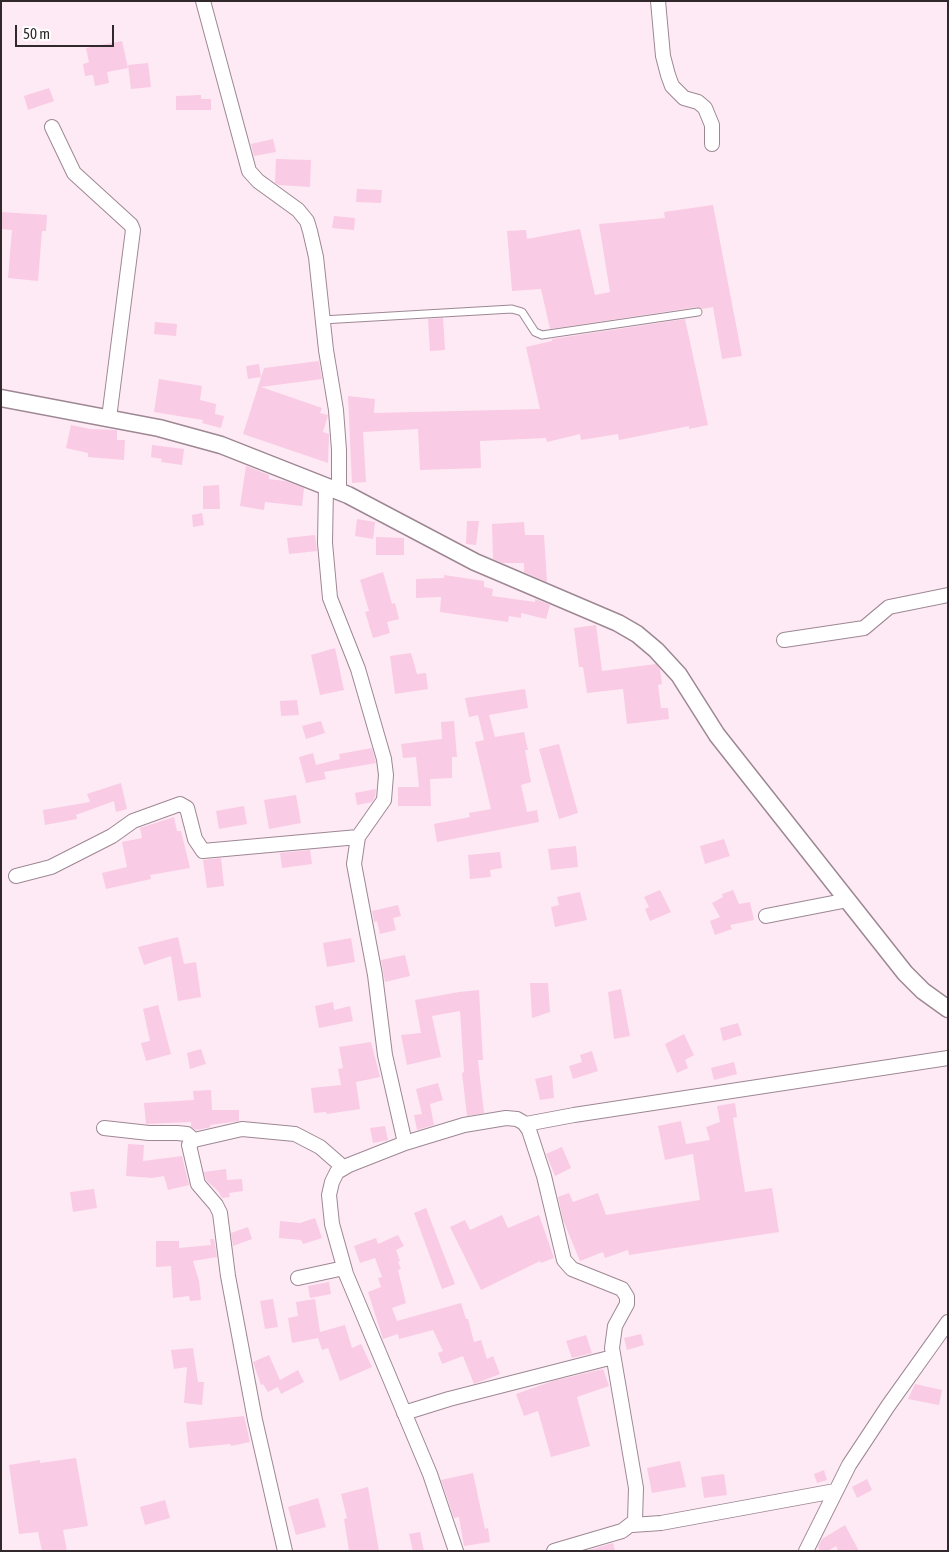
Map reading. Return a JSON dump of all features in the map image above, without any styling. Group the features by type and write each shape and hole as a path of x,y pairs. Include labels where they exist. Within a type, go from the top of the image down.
{"street":[{"path":"203,1 249,171 258,182 298,210 310,231 316,257 322,320 336,410 339,450 325,543 330,598 358,669 384,759 386,775 384,800 358,837 354,864 375,976 386,1055 405,1143"},
{"path":"658,1 663,56 672,86 684,98 698,102 705,108 712,125 712,144"},
{"path":"52,127 74,173 131,225 133,230 109,418"},
{"path":"1,398 109,418 196,437 372,506 505,576 618,623 637,634 656,650 678,675 717,735 905,973 923,991 948,1009"},
{"path":"784,640 864,628 889,606 948,595"},
{"path":"16,876 51,867 112,836 133,821 180,804 187,808 195,839 203,851 358,837"},
{"path":"766,916 848,900"},
{"path":"456,1551 430,1474 344,1268 335,1241 329,1203 332,1182 343,1167 440,1131 506,1118 517,1119 526,1124 948,1058"},
{"path":"526,1124 544,1176 564,1260 572,1269 622,1289 627,1297 613,1334 613,1357 636,1488 637,1516 632,1525"},
{"path":"104,1128 187,1134 194,1140"},
{"path":"285,1551 254,1420 228,1276 220,1213 216,1205 196,1182 188,1147 194,1140 242,1129 295,1134 320,1147 343,1167"},
{"path":"298,1278 344,1268"},
{"path":"806,1551 835,1491 874,1426 948,1322"},
{"path":"404,1413 449,1399 613,1357"},
{"path":"554,1551 622,1531 632,1525 661,1524 835,1491"}],"lane":[{"path":"322,320 512,309 522,312 535,332 542,335 698,312"}],"building":[{"path":"122,41 128,68 107,72 109,83 95,86 93,75 85,76 83,64 89,62 86,48"},
{"path":"148,63 151,87 131,89 128,65"},
{"path":"49,88 54,101 28,110 24,96"},
{"path":"201,95 201,99 211,99 211,110 176,110 176,96"},
{"path":"273,139 276,152 254,156 251,144"},
{"path":"276,159 311,160 310,187 279,185 275,183"},
{"path":"357,189 382,190 381,203 356,202"},
{"path":"713,205 742,356 722,359 713,307 702,309 697,307 550,329 541,289 512,291 507,231 526,230 527,239 580,229 595,295 610,292 599,224 665,218 664,212"},
{"path":"1,212 47,215 46,231 42,231 38,281 8,278 12,230 1,229"},
{"path":"334,216 355,218 354,230 332,228"},
{"path":"443,318 445,350 430,351 428,319"},
{"path":"685,319 708,425 689,429 689,426 619,440 618,434 581,440 580,434 547,442 546,438 480,441 481,468 420,470 418,429 363,432 366,482 352,483 348,396 375,399 374,413 540,409 526,347 552,341 552,339"},
{"path":"155,322 177,324 176,336 154,334"},
{"path":"319,361 322,379 261,387 322,408 320,413 328,415 323,432 329,434 328,463 243,434 264,368"},
{"path":"259,364 261,377 248,379 246,366"},
{"path":"159,379 202,386 200,400 216,404 215,414 224,416 221,428 202,423 203,420 154,412"},
{"path":"71,425 90,429 117,430 117,440 125,440 124,460 88,457 88,453 66,448"},
{"path":"152,445 184,449 182,465 161,462 162,459 151,457"},
{"path":"246,466 269,475 269,479 285,481 304,488 302,506 265,502 264,510 240,506"},
{"path":"219,485 220,509 203,509 203,486"},
{"path":"202,513 204,525 193,527 192,515"},
{"path":"357,519 375,522 373,539 355,536"},
{"path":"467,521 479,521 476,545 466,544"},
{"path":"524,522 525,535 544,535 547,582 524,572 524,563 503,563 493,559 492,524"},
{"path":"315,535 317,551 289,554 287,538"},
{"path":"376,537 404,538 404,555 376,555"},
{"path":"383,572 392,604 395,603 399,619 387,622 390,633 373,638 365,612 369,611 360,580"},
{"path":"444,575 484,581 484,587 493,589 492,596 535,602 535,599 550,605 546,619 521,613 521,618 509,616 508,622 440,612 441,597 416,598 416,579 444,578"},
{"path":"596,625 602,671 656,664 660,669 662,684 658,685 661,708 668,708 669,719 627,724 623,689 587,693 583,667 579,667 574,628"},
{"path":"335,648 344,690 320,695 311,655"},
{"path":"411,653 417,674 426,673 428,689 395,694 390,656"},
{"path":"525,689 528,708 489,715 495,737 524,732 528,750 525,750 531,782 521,785 527,812 537,810 539,822 437,842 434,824 470,817 469,813 491,809 475,742 484,740 478,715 469,717 465,698"},
{"path":"297,700 299,715 281,716 280,701"},
{"path":"321,721 325,733 306,739 302,726"},
{"path":"454,721 457,757 452,757 452,778 430,779 431,806 398,806 398,787 419,787 416,757 403,758 401,744 442,739 441,722"},
{"path":"559,744 578,813 559,819 539,749"},
{"path":"372,748 376,763 324,772 326,779 306,783 299,757 313,753 316,765 340,759 339,754"},
{"path":"121,783 127,809 116,812 114,801 76,815 77,819 45,825 43,810 90,802 87,794"},
{"path":"376,789 372,802 357,805 355,793"},
{"path":"296,795 301,823 269,829 264,800"},
{"path":"244,806 247,824 219,829 216,811"},
{"path":"174,817 177,831 181,831 190,868 150,875 151,879 106,889 102,873 127,867 122,842 142,838 140,828"},
{"path":"724,839 730,856 705,864 700,846"},
{"path":"576,846 578,867 551,870 548,849"},
{"path":"310,850 312,864 282,868 280,853"},
{"path":"500,852 502,868 490,870 491,877 470,879 468,855"},
{"path":"221,858 224,886 207,888 203,860"},
{"path":"660,890 671,912 650,921 645,909 649,907 644,897"},
{"path":"733,890 739,904 750,902 754,920 730,925 732,929 715,935 710,921 720,917 712,903 723,897 722,894"},
{"path":"580,892 587,920 555,927 551,907 559,905 557,897"},
{"path":"398,905 401,916 393,918 396,930 380,934 377,921 374,922 372,911"},
{"path":"178,937 184,964 196,962 201,997 178,1001 171,956 144,965 138,947"},
{"path":"351,938 355,962 327,967 323,943"},
{"path":"405,955 410,976 385,982 381,960"},
{"path":"530,983 548,983 550,1012 532,1018"},
{"path":"621,989 630,1036 614,1039 608,992"},
{"path":"479,990 483,1060 478,1060 484,1113 467,1116 462,1073 464,1072 460,1011 432,1016 441,1057 407,1065 401,1035 421,1033 415,1000"},
{"path":"333,1002 334,1010 350,1006 353,1021 319,1028 315,1006"},
{"path":"158,1005 171,1054 146,1061 141,1043 150,1041 143,1009"},
{"path":"738,1023 742,1035 723,1041 720,1028"},
{"path":"684,1034 694,1055 685,1060 688,1068 677,1073 665,1044"},
{"path":"371,1042 380,1077 356,1082 360,1109 327,1114 326,1112 314,1113 311,1088 341,1085 338,1069 343,1068 339,1047"},
{"path":"201,1049 206,1064 190,1069 187,1053"},
{"path":"592,1051 598,1071 573,1079 569,1066 582,1062 580,1055"},
{"path":"734,1062 737,1074 714,1080 711,1068"},
{"path":"552,1075 554,1098 540,1100 535,1079"},
{"path":"438,1083 443,1100 430,1104 434,1125 417,1130 414,1115 422,1114 416,1089"},
{"path":"211,1090 212,1110 239,1110 239,1121 210,1125 211,1127 196,1130 191,1127 191,1122 146,1124 144,1103 194,1100 193,1091"},
{"path":"735,1103 737,1117 733,1118 745,1192 772,1188 779,1232 629,1255 628,1250 605,1258 603,1252 580,1261 563,1220 558,1197 569,1193 573,1202 598,1193 606,1215 700,1200 693,1154 665,1160 658,1126 681,1121 686,1144 710,1140 706,1127 720,1122 717,1106"},
{"path":"385,1126 388,1140 373,1143 370,1128"},
{"path":"128,1144 144,1145 143,1161 182,1156 189,1185 168,1190 164,1176 152,1178 126,1176"},
{"path":"562,1147 571,1168 555,1176 546,1154"},
{"path":"226,1169 227,1180 242,1179 243,1191 229,1193 230,1197 222,1198 218,1191 206,1180 204,1172"},
{"path":"94,1189 97,1208 73,1212 70,1192"},
{"path":"426,1208 455,1284 442,1289 414,1213"},
{"path":"502,1215 508,1228 539,1215 554,1258 541,1263 540,1261 481,1290 450,1227 465,1220 470,1230"},
{"path":"315,1218 322,1238 303,1244 301,1240 279,1238 280,1221 300,1223"},
{"path":"248,1227 252,1239 233,1246 231,1233"},
{"path":"398,1235 404,1246 396,1250 400,1261 398,1262 401,1269 398,1270 406,1303 392,1308 397,1321 461,1303 466,1319 468,1319 474,1342 481,1340 487,1359 493,1356 500,1374 474,1384 463,1356 442,1364 438,1353 443,1351 433,1330 399,1339 398,1334 383,1339 368,1292 381,1287 378,1278 382,1277 375,1258 360,1263 354,1246 376,1238 378,1244"},
{"path":"210,1239 214,1239 217,1257 193,1261 199,1281 201,1300 190,1301 189,1296 173,1298 171,1266 156,1267 156,1241 179,1241 179,1248 211,1245"},
{"path":"329,1282 331,1294 310,1298 308,1286"},
{"path":"273,1299 278,1327 265,1329 260,1301"},
{"path":"315,1299 320,1332 345,1325 352,1348 361,1344 372,1367 340,1381 328,1348 322,1350 318,1338 292,1343 288,1318 298,1316 296,1302"},
{"path":"641,1334 644,1345 627,1350 624,1338"},
{"path":"586,1335 592,1353 572,1358 566,1341"},
{"path":"193,1348 198,1382 204,1382 202,1405 184,1403 187,1367 174,1369 171,1350"},
{"path":"269,1355 280,1380 298,1370 304,1382 281,1394 278,1387 268,1392 263,1384 261,1385 253,1362"},
{"path":"603,1369 609,1386 577,1397 590,1446 551,1457 538,1411 524,1416 516,1394 553,1381"},
{"path":"915,1384 942,1390 939,1405 908,1399"},
{"path":"244,1416 250,1442 231,1446 230,1444 189,1448 186,1422"},
{"path":"76,1458 88,1526 63,1530 67,1551 42,1551 38,1532 19,1534 9,1465 40,1460 40,1463"},
{"path":"680,1461 686,1487 652,1493 647,1468"},
{"path":"824,1470 827,1480 817,1483 814,1474"},
{"path":"473,1473 485,1529 488,1528 490,1542 464,1546 459,1517 454,1518 441,1480"},
{"path":"724,1474 727,1495 704,1498 701,1477"},
{"path":"867,1479 872,1490 857,1498 852,1487"},
{"path":"368,1487 379,1551 349,1551 344,1519 347,1518 341,1494"},
{"path":"318,1498 326,1527 296,1535 288,1507"},
{"path":"165,1500 170,1518 145,1525 140,1507"},
{"path":"845,1525 859,1551 838,1551 836,1546 828,1551 820,1551 818,1547 822,1539"},
{"path":"420,1532 424,1551 413,1551 409,1534"},
{"path":"613,1543 615,1551 586,1551"}]}
